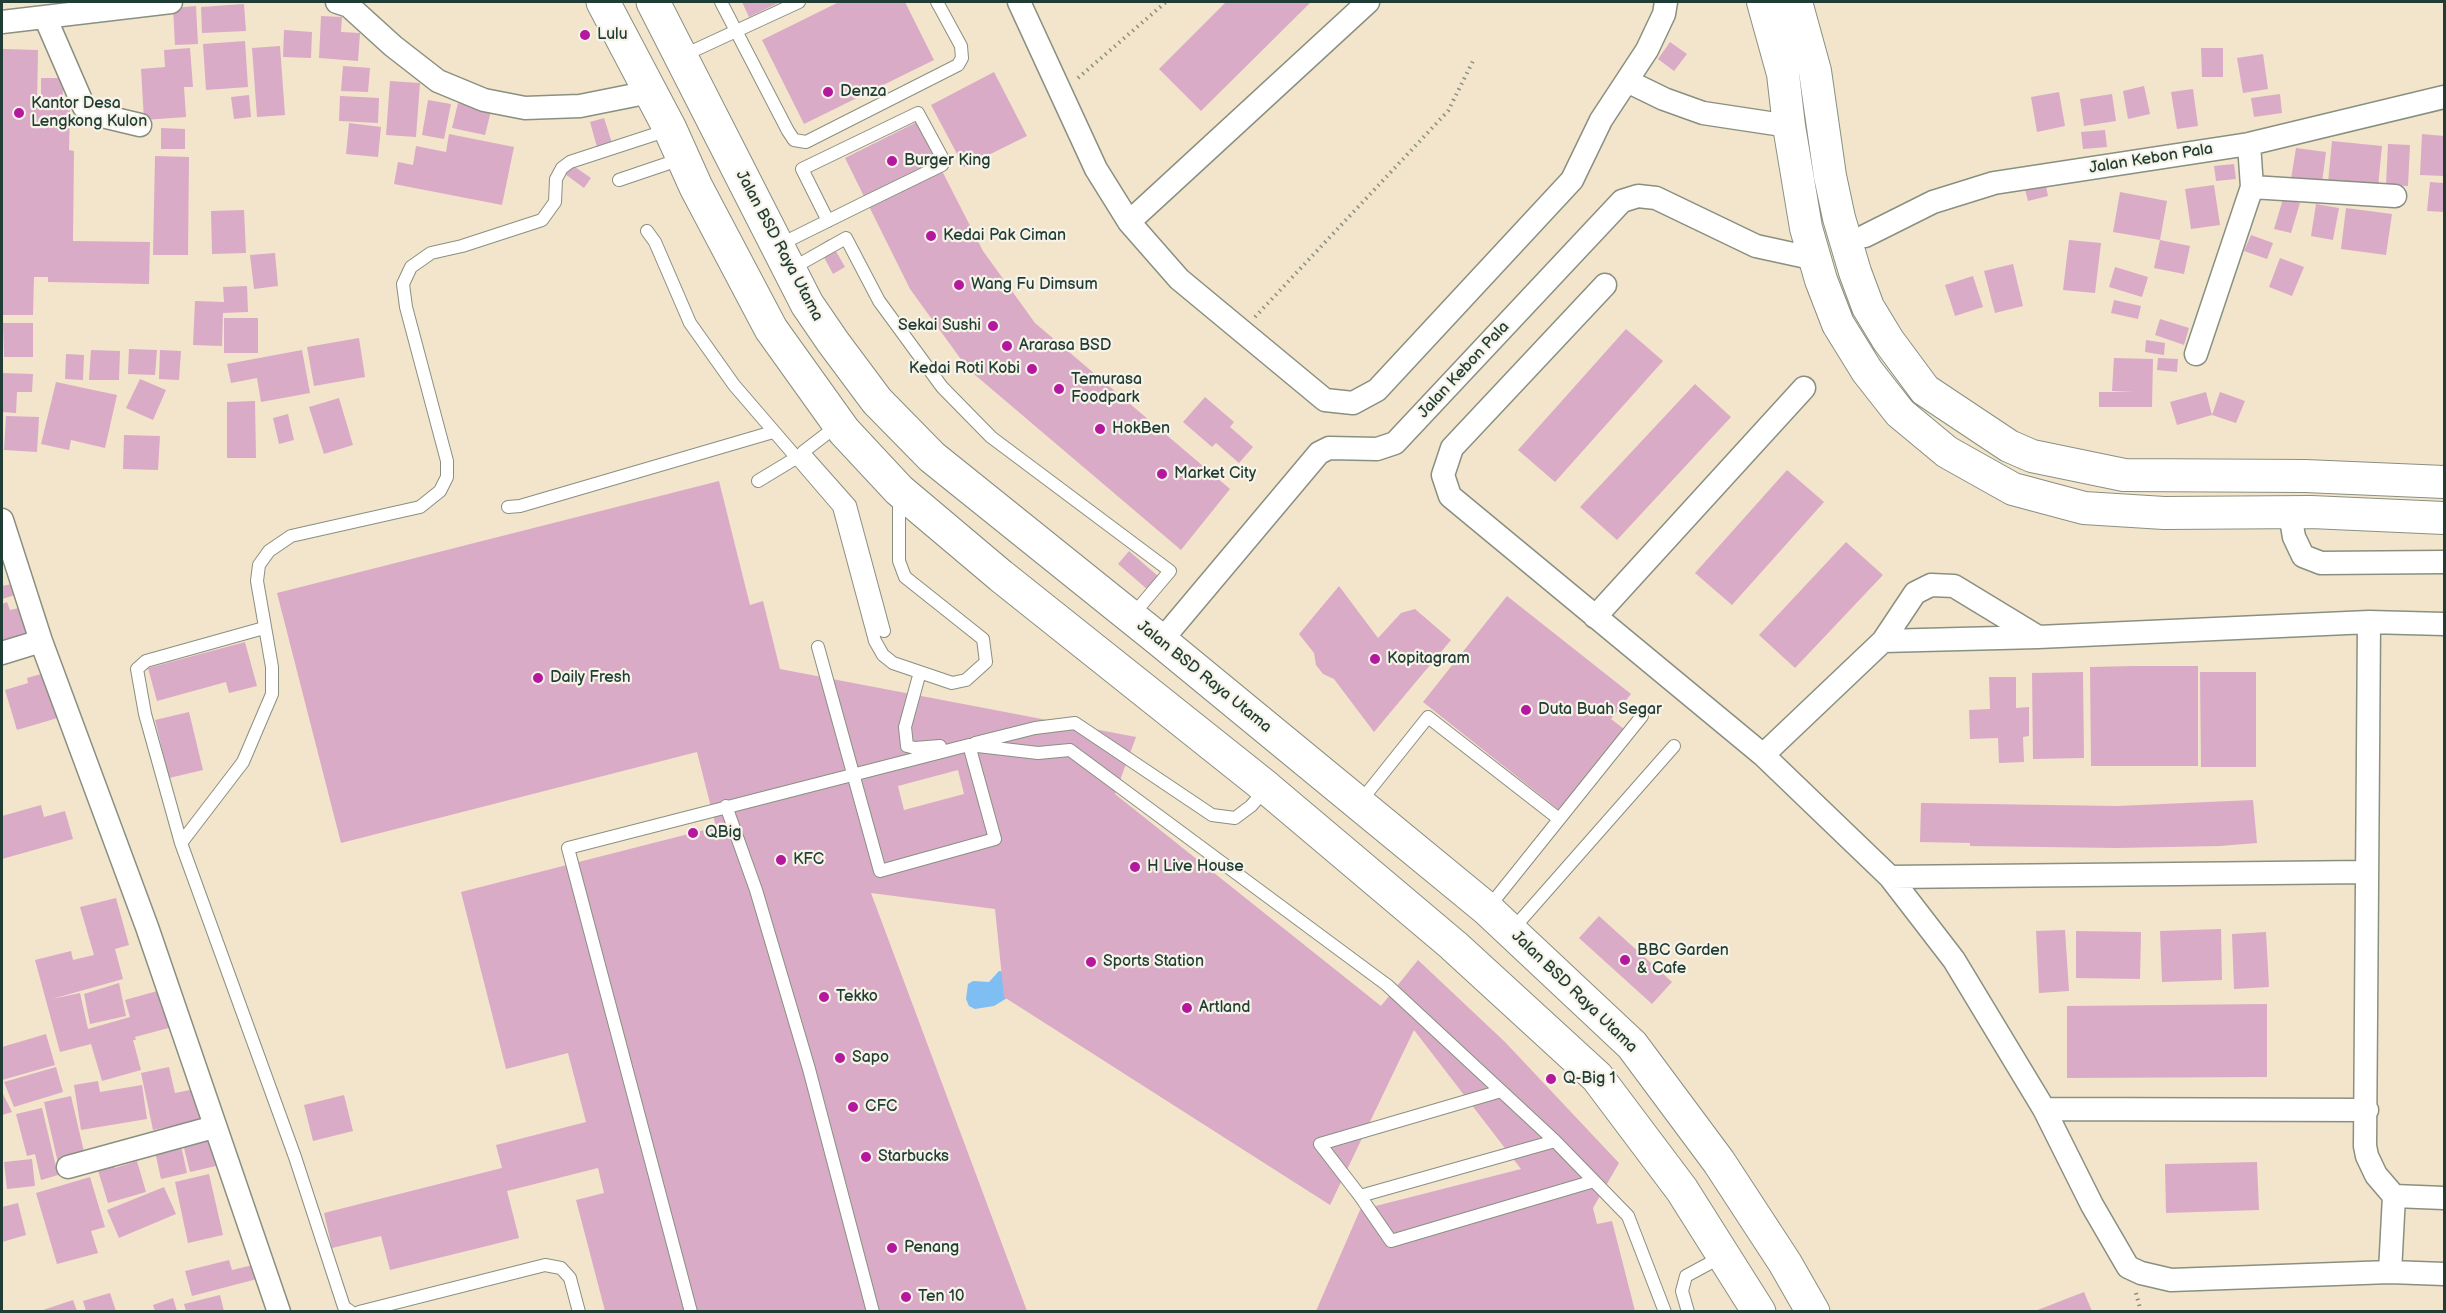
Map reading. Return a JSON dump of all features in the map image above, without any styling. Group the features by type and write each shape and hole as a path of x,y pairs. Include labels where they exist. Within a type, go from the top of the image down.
{"main road":[{"path":"603,2 771,329 839,424 899,490 1001,576 1267,788 1453,945 1597,1077 1682,1190 1759,1311"},
{"name":"Jalan BSD Raya Utama","path":"653,2 807,304 877,401 932,457 1161,641 1487,909 1632,1045 1719,1162 1785,1263 1813,1311"},
{"path":"1001,576 1028,536"}],"street":[{"path":"2,21 171,2"},
{"path":"337,2 349,6 393,46 438,81 484,100 525,108 580,106 650,92"},
{"path":"1018,2 1096,169 1129,222 1179,279 1325,400 1353,403 1377,390 1572,180 1601,120 1647,50 1664,14 1666,2"},
{"path":"1129,222 1368,2"},
{"path":"1763,2 1783,74 1806,228 1821,280 1838,324 1867,371 1900,413 1947,452 2013,489 2084,508 2164,513 2290,514 2311,512 2445,518"},
{"path":"1796,2 1815,71 1830,176 1839,218 1855,272 1868,307 1888,340 1925,390 2009,446 2032,456 2124,475 2305,476 2445,482"},
{"path":"45,17 84,107 94,114 140,125"},
{"path":"1627,81 1664,99 1703,112 1789,126"},
{"name":"Jalan Kebon Pala","path":"1865,236 1933,202 1994,183 2249,144 2445,97"},
{"path":"2196,354 2252,187 2249,144"},
{"path":"2252,187 2395,196"},
{"name":"Jalan Kebon Pala","path":"1161,641 1318,453 1329,448 1377,449 1395,443 1622,201 1638,196 1656,198 1756,246 1802,256"},
{"path":"1605,285 1452,448 1443,475 1450,496 1763,755 1890,877 1954,960 2044,1109 2092,1204 2128,1267 2141,1274 2171,1280 2390,1272 2445,1274"},
{"path":"1595,617 1804,388"},
{"path":"1900,413 1925,390"},
{"path":"2290,514 2294,537 2303,556 2321,563 2445,562"},
{"path":"2,520 41,641 147,927 279,1311"},
{"path":"1763,755 1882,641 1915,593 1931,585 1954,586 2038,637"},
{"path":"1882,641 2038,637 2369,622 2445,624"},
{"path":"2369,622 2366,872 2367,1156 2376,1176 2394,1196 2390,1272"},
{"path":"2,653 41,641"},
{"path":"1890,877 2366,872"},
{"path":"2044,1109 2367,1110"},
{"path":"68,1167 214,1127"},
{"path":"2394,1196 2445,1198"}],"lane":[{"path":"721,2 788,131 794,140 806,142 958,64 962,58 961,46 937,2"},
{"path":"681,57 799,2"},
{"path":"784,257 828,221 942,165 944,161 918,113 802,169 828,221"},
{"path":"619,180 676,144"},
{"path":"181,843 243,762 272,694 272,667 257,580 259,565 269,551 291,536 420,507 440,490 447,477 447,461 406,307 403,284 411,267 431,253 462,246 542,220 555,202 556,179 562,168 570,162 676,144"},
{"path":"647,231 655,242 690,323 734,386 839,507 875,641 883,655 893,663 952,683 966,680 986,662 983,639 905,577 899,561 899,490"},
{"path":"784,257 846,238 879,301 942,387 991,437 1170,571 1131,617"},
{"path":"839,424 803,452 850,505 884,631"},
{"path":"508,507 520,506 773,432"},
{"path":"758,482 796,458"},
{"path":"264,628 146,661 137,669 146,714 181,843 295,1157 344,1307 351,1311"},
{"path":"818,647 880,871 995,839 969,745"},
{"path":"920,672 905,728 907,746 915,748 969,745 1038,753 1070,750 1387,985 1555,1141 1628,1216 1665,1311"},
{"path":"1487,909 1642,716"},
{"path":"1359,803 1428,717 1559,819"},
{"path":"691,1311 568,848 1035,728 1075,723 1212,814 1234,818 1251,806 1267,788"},
{"path":"1511,931 1674,746"},
{"path":"726,806 756,890 809,1069 873,1311"},
{"path":"1501,1091 1320,1144 1391,1241 1594,1181"},
{"path":"1360,1196 1555,1141"},
{"path":"1688,1311 1682,1292 1686,1276 1724,1256"},
{"path":"359,1311 546,1265 561,1268 570,1278 579,1311"}],"path":[{"path":"1061,92 1166,2"},
{"path":"1242,330 1448,111 1473,61"}],"water":[{"path":"999,971 1008,972 1012,995 994,1006 975,1009 969,1006 966,999 968,984 973,981 989,982"}],"building":[{"path":"742,2 780,2 749,17"},
{"name":"Denza","path":"839,2 905,2 934,60 804,124 762,40"},
{"path":"1226,2 1311,2 1201,111 1159,69"},
{"path":"244,4 246,31 202,33 201,7"},
{"path":"196,6 198,44 175,45 173,8"},
{"path":"321,16 342,17 341,32 360,33 358,61 319,58"},
{"path":"284,30 312,32 311,58 283,57"},
{"path":"245,41 248,87 206,90 203,44"},
{"path":"1670,42 1687,54 1674,71 1658,59"},
{"path":"280,46 285,115 257,117 252,48"},
{"path":"190,48 193,87 184,87 186,117 144,120 141,69 165,67 164,50"},
{"path":"2201,48 2223,48 2223,77 2202,77"},
{"path":"3,49 38,50 37,107 70,108 69,150 74,151 73,241 150,242 149,284 48,282 48,277 34,277 33,315 2,315"},
{"path":"2263,54 2268,89 2243,93 2237,58"},
{"path":"343,66 370,68 368,92 341,91"},
{"path":"994,72 1027,136 964,167 931,105"},
{"path":"41,78 63,78 63,100 41,100"},
{"path":"390,81 420,83 416,137 386,135"},
{"path":"2144,86 2150,114 2128,119 2123,91"},
{"path":"2193,89 2198,126 2177,129 2171,92"},
{"path":"2059,92 2065,126 2037,132 2031,97"},
{"path":"2112,94 2116,121 2084,126 2080,99"},
{"path":"2280,94 2282,113 2254,117 2251,98"},
{"path":"249,95 251,117 234,119 231,97"},
{"path":"340,96 379,98 378,123 339,121"},
{"path":"428,100 451,104 444,139 422,135"},
{"path":"458,103 491,111 485,135 452,128"},
{"path":"604,118 612,143 597,147 590,122"},
{"name":"Ararasa BSD","path":"917,122 983,251 1035,323 1230,489 1181,550 968,369 910,289 845,158"},
{"path":"349,123 381,127 378,157 346,154"},
{"path":"161,128 185,129 185,149 161,149"},
{"path":"2105,130 2107,147 2083,149 2081,132"},
{"path":"449,134 514,147 502,205 394,184 398,162 413,165 416,146 446,152"},
{"path":"2422,134 2444,136 2444,176 2420,175"},
{"path":"2332,141 2382,146 2378,187 2328,183"},
{"path":"2388,144 2410,145 2408,186 2386,185"},
{"path":"2296,148 2326,152 2322,183 2291,179"},
{"path":"155,156 189,157 188,255 153,255"},
{"path":"2234,164 2236,179 2216,181 2214,166"},
{"path":"572,165 591,178 584,188 565,174"},
{"path":"2045,181 2048,196 2028,201 2024,186"},
{"path":"2430,182 2444,183 2444,212 2427,211"},
{"path":"2214,185 2220,225 2191,229 2185,189"},
{"path":"2120,192 2167,201 2160,240 2113,232"},
{"path":"2283,199 2300,203 2291,233 2274,229"},
{"path":"2316,204 2339,208 2333,240 2311,236"},
{"path":"2346,208 2392,214 2386,255 2341,249"},
{"path":"244,210 246,253 212,254 211,211"},
{"path":"2251,235 2273,243 2267,259 2244,251"},
{"path":"829,239 845,267 833,274 818,246"},
{"path":"2069,240 2101,243 2095,293 2063,290"},
{"path":"2160,240 2190,246 2184,274 2154,268"},
{"path":"275,253 278,286 254,289 250,255"},
{"path":"2280,258 2304,267 2292,296 2269,287"},
{"path":"2013,264 2023,306 1995,313 1984,271"},
{"path":"2115,267 2148,277 2142,297 2109,287"},
{"path":"1973,276 1983,307 1955,316 1945,285"},
{"path":"247,286 248,312 223,313 222,346 193,345 195,301 224,302 223,287"},
{"path":"2114,300 2141,306 2138,319 2111,313"},
{"path":"224,318 258,318 258,353 224,353"},
{"path":"2160,319 2189,328 2184,345 2155,335"},
{"path":"3,323 33,323 33,357 4,357"},
{"path":"1626,329 1663,361 1555,482 1518,450"},
{"path":"359,338 365,377 314,386 307,347"},
{"path":"2146,340 2165,343 2164,355 2145,352"},
{"path":"129,349 157,350 155,375 128,374"},
{"path":"91,350 120,351 119,380 89,380"},
{"path":"160,350 181,351 179,380 159,379"},
{"path":"302,350 310,393 261,402 257,378 231,383 227,364"},
{"path":"66,354 84,355 83,380 65,379"},
{"path":"2114,358 2153,359 2152,407 2099,407 2099,392 2134,392 2112,391"},
{"path":"2158,358 2178,359 2177,372 2157,370"},
{"path":"2,373 33,374 32,392 17,392 16,413 2,412"},
{"path":"140,379 166,390 153,420 126,408"},
{"path":"56,382 117,395 105,448 71,440 69,450 41,444"},
{"path":"1695,384 1731,417 1617,540 1580,507"},
{"path":"2206,392 2212,415 2177,425 2170,402"},
{"path":"2220,392 2245,401 2236,423 2212,415"},
{"path":"1205,397 1234,422 1230,427 1253,447 1239,463 1216,443 1212,447 1183,422"},
{"path":"339,398 353,445 324,454 309,407"},
{"path":"255,401 256,458 227,458 227,402"},
{"path":"288,414 294,440 279,444 273,418"},
{"path":"6,416 39,417 37,452 4,450"},
{"path":"124,435 160,436 158,470 123,469"},
{"path":"1787,470 1824,502 1732,605 1695,573"},
{"path":"719,481 750,605 763,601 780,669 1136,737 1115,794 1381,1006 1418,960 1505,1042 1619,1163 1593,1208 1597,1224 1612,1221 1635,1311 1316,1311 1360,1210 1521,1169 1414,1030 1330,1205 1004,997 995,909 871,893 1027,1311 605,1311 576,1200 604,1193 598,1168 507,1191 519,1238 390,1270 381,1236 332,1248 324,1213 502,1168 496,1145 586,1122 568,1053 506,1069 461,892 716,827 697,752 341,843 277,593","holes":["958,770 964,794 904,810 898,786"]},
{"path":"1846,542 1883,575 1795,668 1759,635"},
{"path":"1129,551 1166,583 1155,596 1118,564"},
{"path":"12,584 15,595 2,599 2,586"},
{"name":"Kopitagram","path":"1339,586 1378,638 1401,613 1415,609 1451,640 1374,732 1334,679 1323,674 1316,665 1314,653 1299,634"},
{"name":"Duta Buah Segar","path":"1507,596 1631,694 1611,719 1624,729 1559,810 1423,702"},
{"path":"7,602 10,610 23,607 31,638 2,646 2,604"},
{"path":"245,642 257,686 229,693 226,682 157,701 148,668"},
{"path":"2198,666 2198,766 2091,766 2090,667"},
{"path":"48,672 61,717 17,730 5,690 28,683 27,678"},
{"path":"2083,672 2084,758 2033,759 2032,673"},
{"path":"2200,672 2256,672 2256,767 2201,767"},
{"path":"1989,677 2016,677 2016,708 2029,707 2029,736 2023,737 2024,762 1999,763 1998,738 1970,739 1969,710 1990,709"},
{"path":"189,712 203,770 169,778 155,720"},
{"path":"2253,800 2257,843 2117,848 1970,846 1970,843 1920,842 1921,803 2117,806"},
{"path":"41,805 44,817 65,811 73,839 2,859 2,816"},
{"path":"116,898 129,945 115,949 123,979 52,999 80,993 88,1029 130,1017 125,1000 161,990 176,1026 135,1037 136,1040 133,1040 141,1070 102,1081 91,1044 60,1052 35,960 71,951 73,960 94,955 80,907"},
{"name":"BBC Garden & Cafe","path":"1599,916 1672,982 1652,1004 1579,938"},
{"path":"2221,929 2222,980 2162,982 2160,931"},
{"path":"2065,930 2069,991 2039,993 2036,931"},
{"path":"2076,931 2141,932 2140,979 2076,978"},
{"path":"2266,932 2269,987 2234,989 2232,934"},
{"path":"119,983 126,1016 90,1024 84,994"},
{"path":"2267,1004 2267,1077 2067,1078 2067,1006"},
{"path":"46,1034 55,1065 2,1080 2,1047"},
{"path":"56,1067 63,1092 14,1107 4,1082"},
{"path":"169,1067 175,1093 199,1088 206,1119 153,1130 141,1073"},
{"path":"98,1081 100,1092 142,1085 147,1119 81,1130 74,1085"},
{"path":"2,1092 12,1112 2,1115"},
{"path":"344,1095 353,1131 313,1141 304,1105"},
{"path":"71,1096 85,1156 58,1163 44,1102"},
{"path":"42,1108 58,1175 41,1180 35,1154 27,1156 16,1114"},
{"path":"209,1134 216,1166 190,1172 182,1140"},
{"path":"180,1141 187,1173 161,1179 154,1147"},
{"path":"32,1159 35,1186 7,1189 4,1162"},
{"path":"112,1159 115,1168 137,1161 146,1192 108,1203 96,1164"},
{"path":"2257,1162 2259,1210 2166,1213 2165,1164"},
{"path":"209,1174 223,1235 188,1243 175,1182"},
{"path":"90,1177 105,1227 91,1231 98,1253 57,1264 36,1193"},
{"path":"164,1187 176,1214 119,1238 107,1210"},
{"path":"18,1203 26,1235 2,1242 2,1207"},
{"path":"229,1260 232,1270 253,1265 257,1279 192,1296 185,1271"},
{"path":"2084,1292 2092,1311 2035,1311"},
{"path":"110,1293 116,1311 86,1311 83,1301"},
{"path":"220,1295 224,1311 186,1311 184,1304"},
{"path":"173,1298 177,1311 155,1311 153,1305"},
{"path":"73,1300 77,1311 43,1310"}],"place":[{"name":"Lulu","path":"585,35"},
{"name":"Denza","path":"828,92"},
{"name":"Kantor Desa Lengkong Kulon","path":"19,113"},
{"name":"Burger King","path":"892,161"},
{"name":"Kedai Pak Ciman","path":"931,236"},
{"name":"Wang Fu Dimsum","path":"959,285"},
{"name":"Sekai Sushi","path":"993,326"},
{"name":"Ararasa BSD","path":"1007,346"},
{"name":"Kedai Roti Kobi","path":"1032,369"},
{"name":"Temurasa Foodpark","path":"1059,389"},
{"name":"HokBen","path":"1100,429"},
{"name":"Market City","path":"1162,474"},
{"name":"Kopitagram","path":"1375,659"},
{"name":"Daily Fresh","path":"538,678"},
{"name":"Duta Buah Segar","path":"1526,710"},
{"name":"QBig","path":"693,833"},
{"name":"KFC","path":"781,860"},
{"name":"H Live House","path":"1135,867"},
{"name":"BBC Garden & Cafe","path":"1625,960"},
{"name":"Sports Station","path":"1091,962"},
{"name":"Tekko","path":"824,997"},
{"name":"Artland","path":"1187,1008"},
{"name":"Sapo","path":"840,1058"},
{"name":"Q-Big 1","path":"1551,1079"},
{"name":"CFC","path":"853,1107"},
{"name":"Starbucks","path":"866,1157"},
{"name":"Penang","path":"892,1248"},
{"name":"Ten 10","path":"906,1297"}]}
